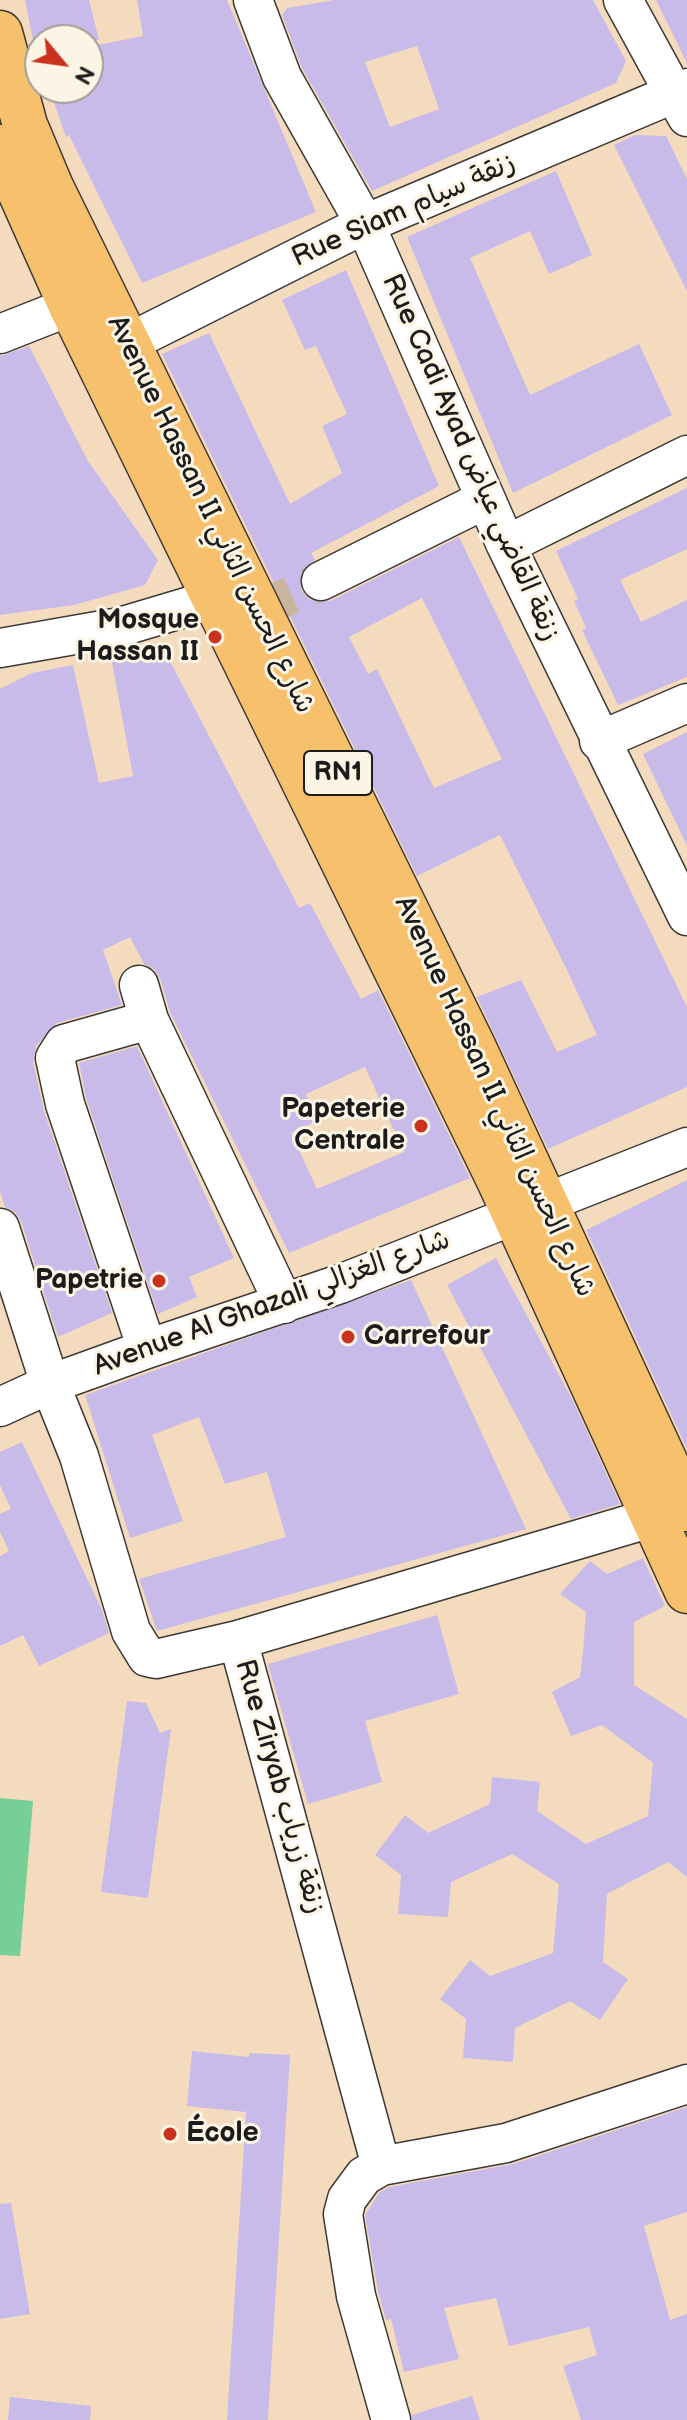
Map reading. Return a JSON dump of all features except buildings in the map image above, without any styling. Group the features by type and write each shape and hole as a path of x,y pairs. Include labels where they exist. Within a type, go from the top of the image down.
{"main road":[{"name":"Avenue Hassan II شارع الحسن الثاني","path":"0,33 25,125 51,187 473,1046 530,1209"},
{"name":"Avenue Hassan II شارع الحسن الثاني","path":"5,171 214,599 530,1209 669,1514 687,1591"}],"street":[{"name":"Rue Cadi Ayad زنقة القاضي عياض","path":"253,0 282,77 365,224 506,545 599,741 687,915"},
{"path":"623,0 683,100"},
{"name":"Rue Siam زنقة سيام","path":"126,344 365,224 683,100"},
{"path":"0,334 71,306"},
{"path":"506,545 687,455"},
{"path":"321,581 486,499"},
{"path":"0,648 120,627 214,599"},
{"path":"599,741 687,703"},
{"path":"147,1349 65,1104 55,1058 64,1044 144,1003 284,1304"},
{"name":"Avenue Al Ghazali شارع الغزالي","path":"0,1407 50,1384 284,1304 687,1147"},
{"name":"Rue Ziryab زنقة زرياب","path":"0,1228 50,1384 79,1456 131,1631 140,1649 156,1659 238,1640 369,2176"},
{"path":"238,1640 669,1514"},
{"path":"391,2420 356,2296 343,2214 369,2176 506,2143 687,2084"}],"green space":[{"path":"0,1798 33,1801 20,1956 0,1955"}],"tunnel":[{"path":"257,611 321,581"}],"place":[{"name":"Mosque Hassan II","path":"215,637"},
{"name":"Papeterie Centrale","path":"421,1126"},
{"name":"Papetrie","path":"159,1281"},
{"name":"Carrefour","path":"348,1337"},
{"name":"École","path":"170,2134"}]}
